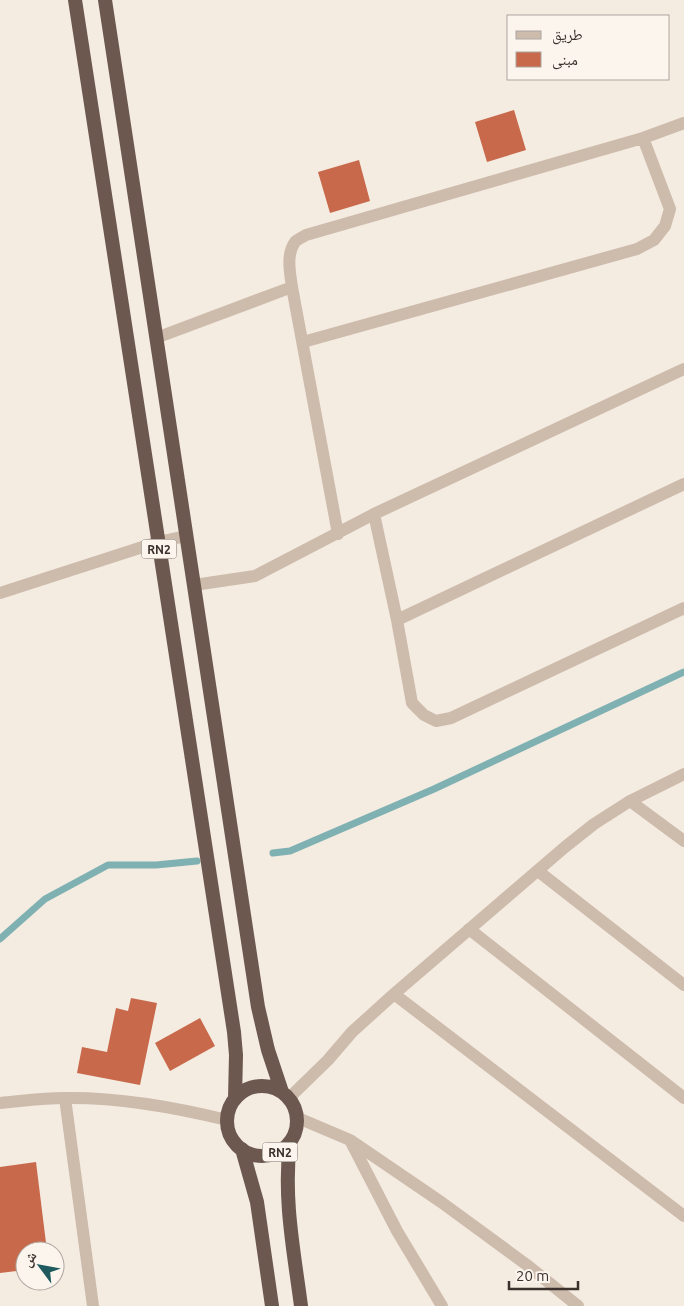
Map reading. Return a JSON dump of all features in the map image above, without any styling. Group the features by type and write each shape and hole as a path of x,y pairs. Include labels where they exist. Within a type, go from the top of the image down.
{"highway":[{"name":"RN2","path":"75,0 233,1025 236,1055 235,1100 229,1109 229,1132 234,1142 242,1150 254,1156 267,1156 280,1152 290,1143 296,1132 298,1118 295,1107 285,1095 268,1050 258,1007 105,0"},
{"path":"235,1100 245,1091 257,1087 270,1087 285,1095"},
{"name":"RN2","path":"290,1143 286,1180 287,1198 301,1306"},
{"name":"RN2","path":"242,1150 257,1202 272,1306"}],"street":[{"path":"338,534 292,287 290,262 296,241 306,235 643,138 684,123"},
{"path":"303,342 637,249 654,240 665,226 670,209 643,138"},
{"path":"156,338 292,287"},
{"path":"194,585 256,576 374,514 684,369"},
{"path":"397,620 684,484"},
{"path":"374,514 397,620 412,703 424,715 436,721 451,718 684,608"},
{"path":"0,593 158,542 186,536"},
{"path":"285,1095 328,1060 352,1032 394,994 594,824 630,801 684,774"},
{"path":"630,801 684,841"},
{"path":"538,870 684,986"},
{"path":"469,929 684,1098"},
{"path":"394,994 684,1216"},
{"path":"0,1103 65,1098 104,1099 145,1103 228,1120"},
{"path":"65,1098 93,1306"},
{"path":"298,1118 350,1140 449,1208 527,1265 578,1306"},
{"path":"350,1140 397,1231 442,1306"}],"building":[{"path":"514,110 526,150 487,162 475,122"},
{"path":"359,160 370,201 330,213 318,172"},
{"path":"131,998 157,1003 140,1085 77,1073 82,1047 107,1052 116,1008 128,1011"},
{"path":"200,1018 215,1046 170,1071 155,1043"},
{"path":"36,1162 46,1241 15,1241 15,1271 0,1273 0,1167"}],"waterway":[{"path":"273,853 290,851 434,789 684,672"},
{"path":"0,939 45,899 108,865 156,865 197,861"}]}
